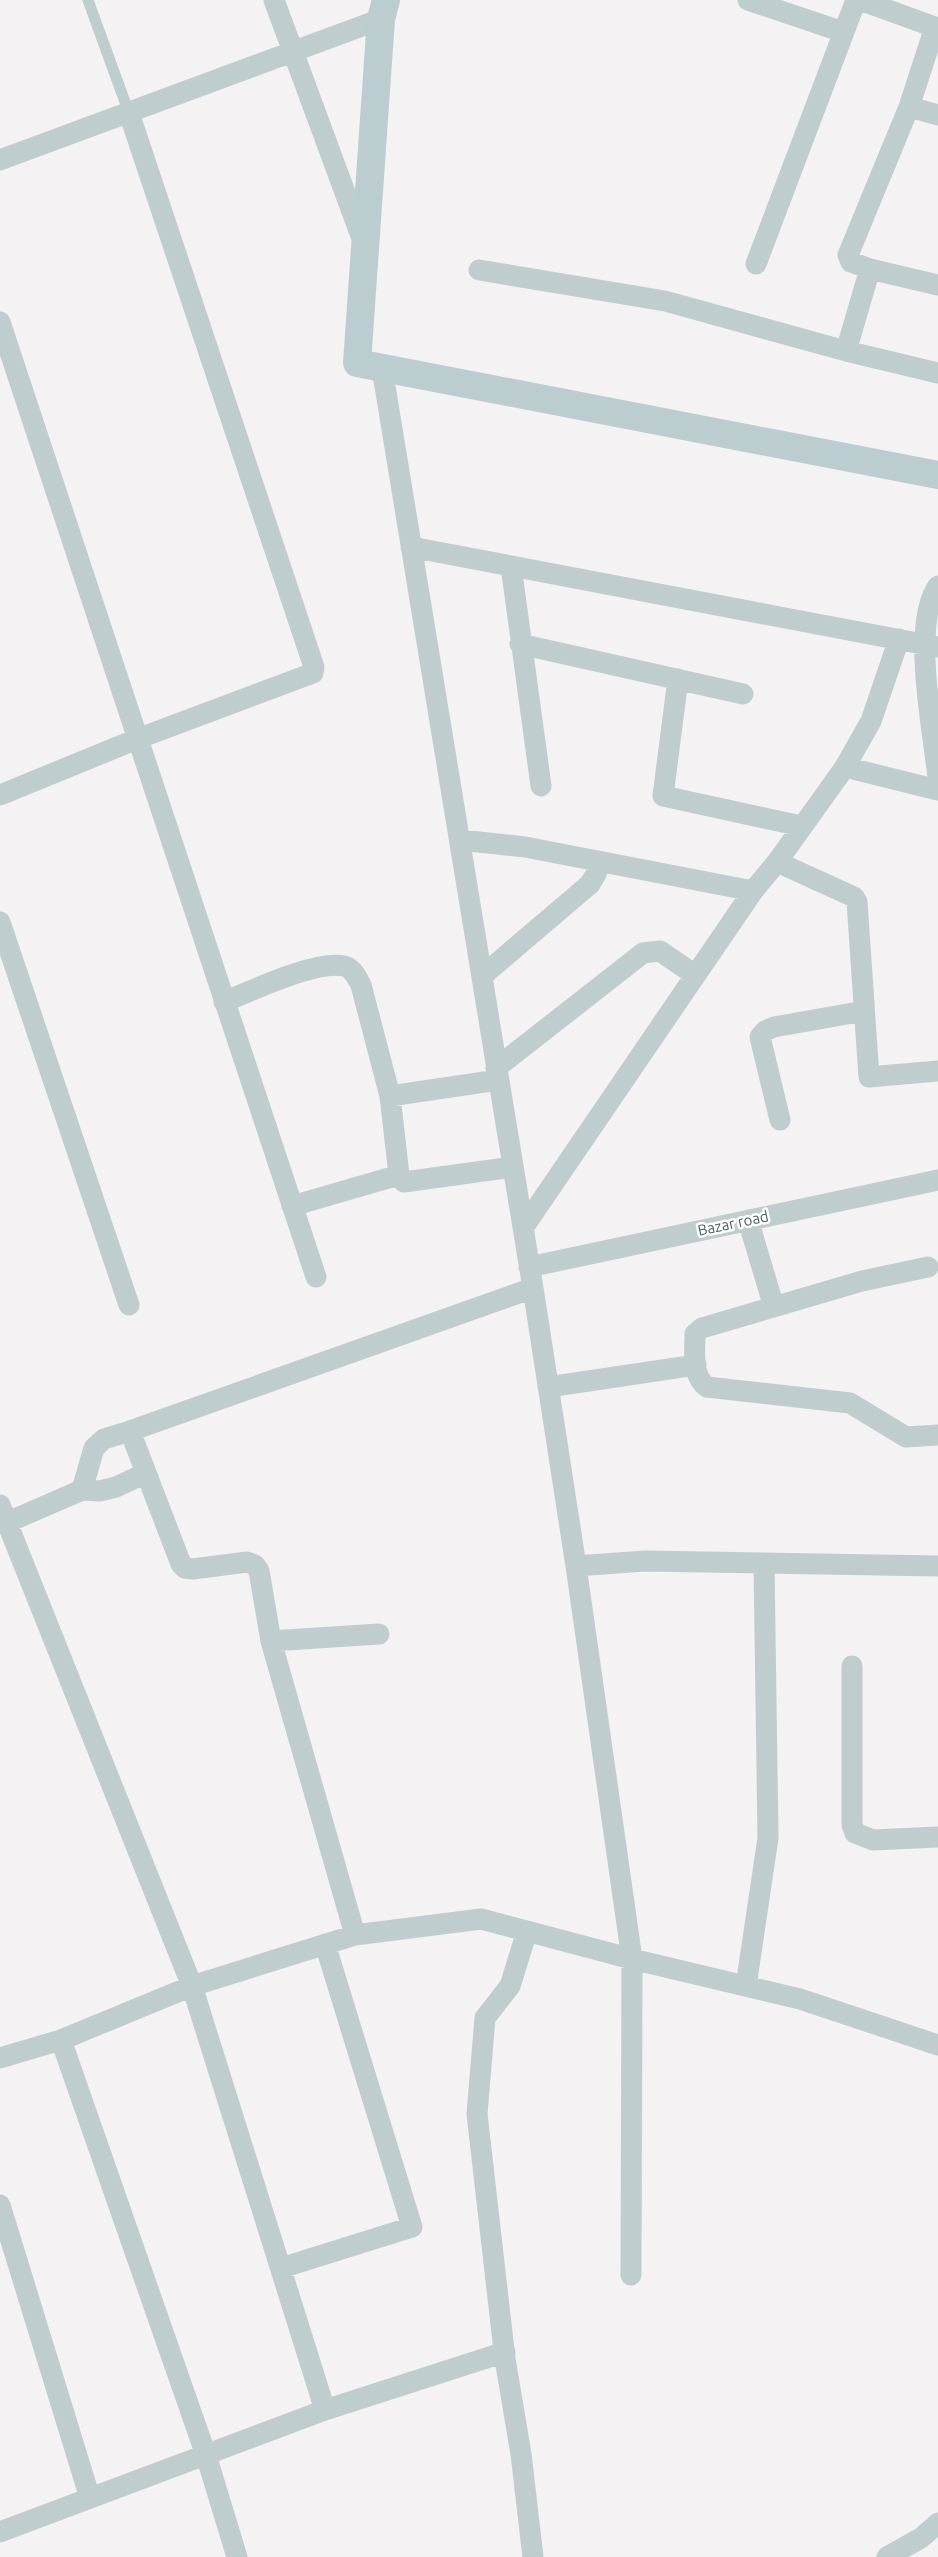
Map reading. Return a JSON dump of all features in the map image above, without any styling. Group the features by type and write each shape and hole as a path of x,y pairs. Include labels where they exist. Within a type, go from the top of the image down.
{"street":[{"path":"274,0 365,247"},
{"path":"748,0 843,32"},
{"path":"756,264 843,32 858,0 937,27 909,107 848,255 851,262 870,269 938,285"},
{"path":"0,160 293,53 383,10 357,363 938,475"},
{"path":"909,107 938,115"},
{"path":"0,795 137,739 313,672 314,668 129,114"},
{"path":"846,351 870,269"},
{"path":"479,270 665,300 846,351 938,373"},
{"path":"0,322 316,1277"},
{"path":"382,368 533,1288 576,1566 632,1960 631,2275"},
{"path":"411,547 931,646"},
{"path":"511,566 520,644 541,786"},
{"path":"938,586 932,594 931,646 938,777"},
{"path":"523,1228 753,891 777,862 845,767 871,721 899,639"},
{"path":"520,644 743,694"},
{"path":"678,679 663,796 801,826"},
{"path":"845,767 938,790"},
{"path":"460,840 525,847 753,891"},
{"path":"482,976 590,884 600,862"},
{"path":"777,862 854,898 857,902 869,1077 938,1071"},
{"path":"0,922 129,1305"},
{"path":"390,1096 497,1074 643,953 660,951 695,975"},
{"path":"224,1002 297,974 327,966 344,966 354,972 361,985 390,1096 399,1176 404,1182 513,1167"},
{"path":"780,1120 760,1037 765,1031 774,1027 864,1011"},
{"path":"292,1206 399,1176"},
{"name":"Bazar road","path":"529,1267 938,1180"},
{"path":"748,1220 774,1307"},
{"path":"928,1268 862,1281 702,1328 695,1334 696,1364 699,1379 707,1386 850,1403 906,1437 938,1435"},
{"path":"82,1490 94,1448 104,1439 533,1288"},
{"path":"548,1386 696,1364"},
{"path":"130,1431 181,1564 185,1568 193,1569 246,1562 258,1567 271,1641 355,1935"},
{"path":"146,1474 100,1491 82,1490 3,1514 192,1986 325,2410"},
{"path":"576,1566 645,1561 938,1566"},
{"path":"746,1986 768,1838 764,1564"},
{"path":"271,1641 379,1634"},
{"path":"852,1666 852,1825 855,1833 862,1838 873,1840 938,1837"},
{"path":"0,2058 61,2040 192,1986 355,1935 481,1919 632,1960 800,1999 938,2045"},
{"path":"527,1931 510,1986 485,2018 477,2114 505,2352 521,2454 533,2557"},
{"path":"281,2268 412,2227 325,1944"},
{"path":"61,2040 206,2455 237,2557"},
{"path":"0,2205 90,2498"},
{"path":"0,2532 325,2410 505,2352"},
{"path":"887,2557 921,2538 938,2523"}],"lane":[{"path":"88,0 129,114"}]}
